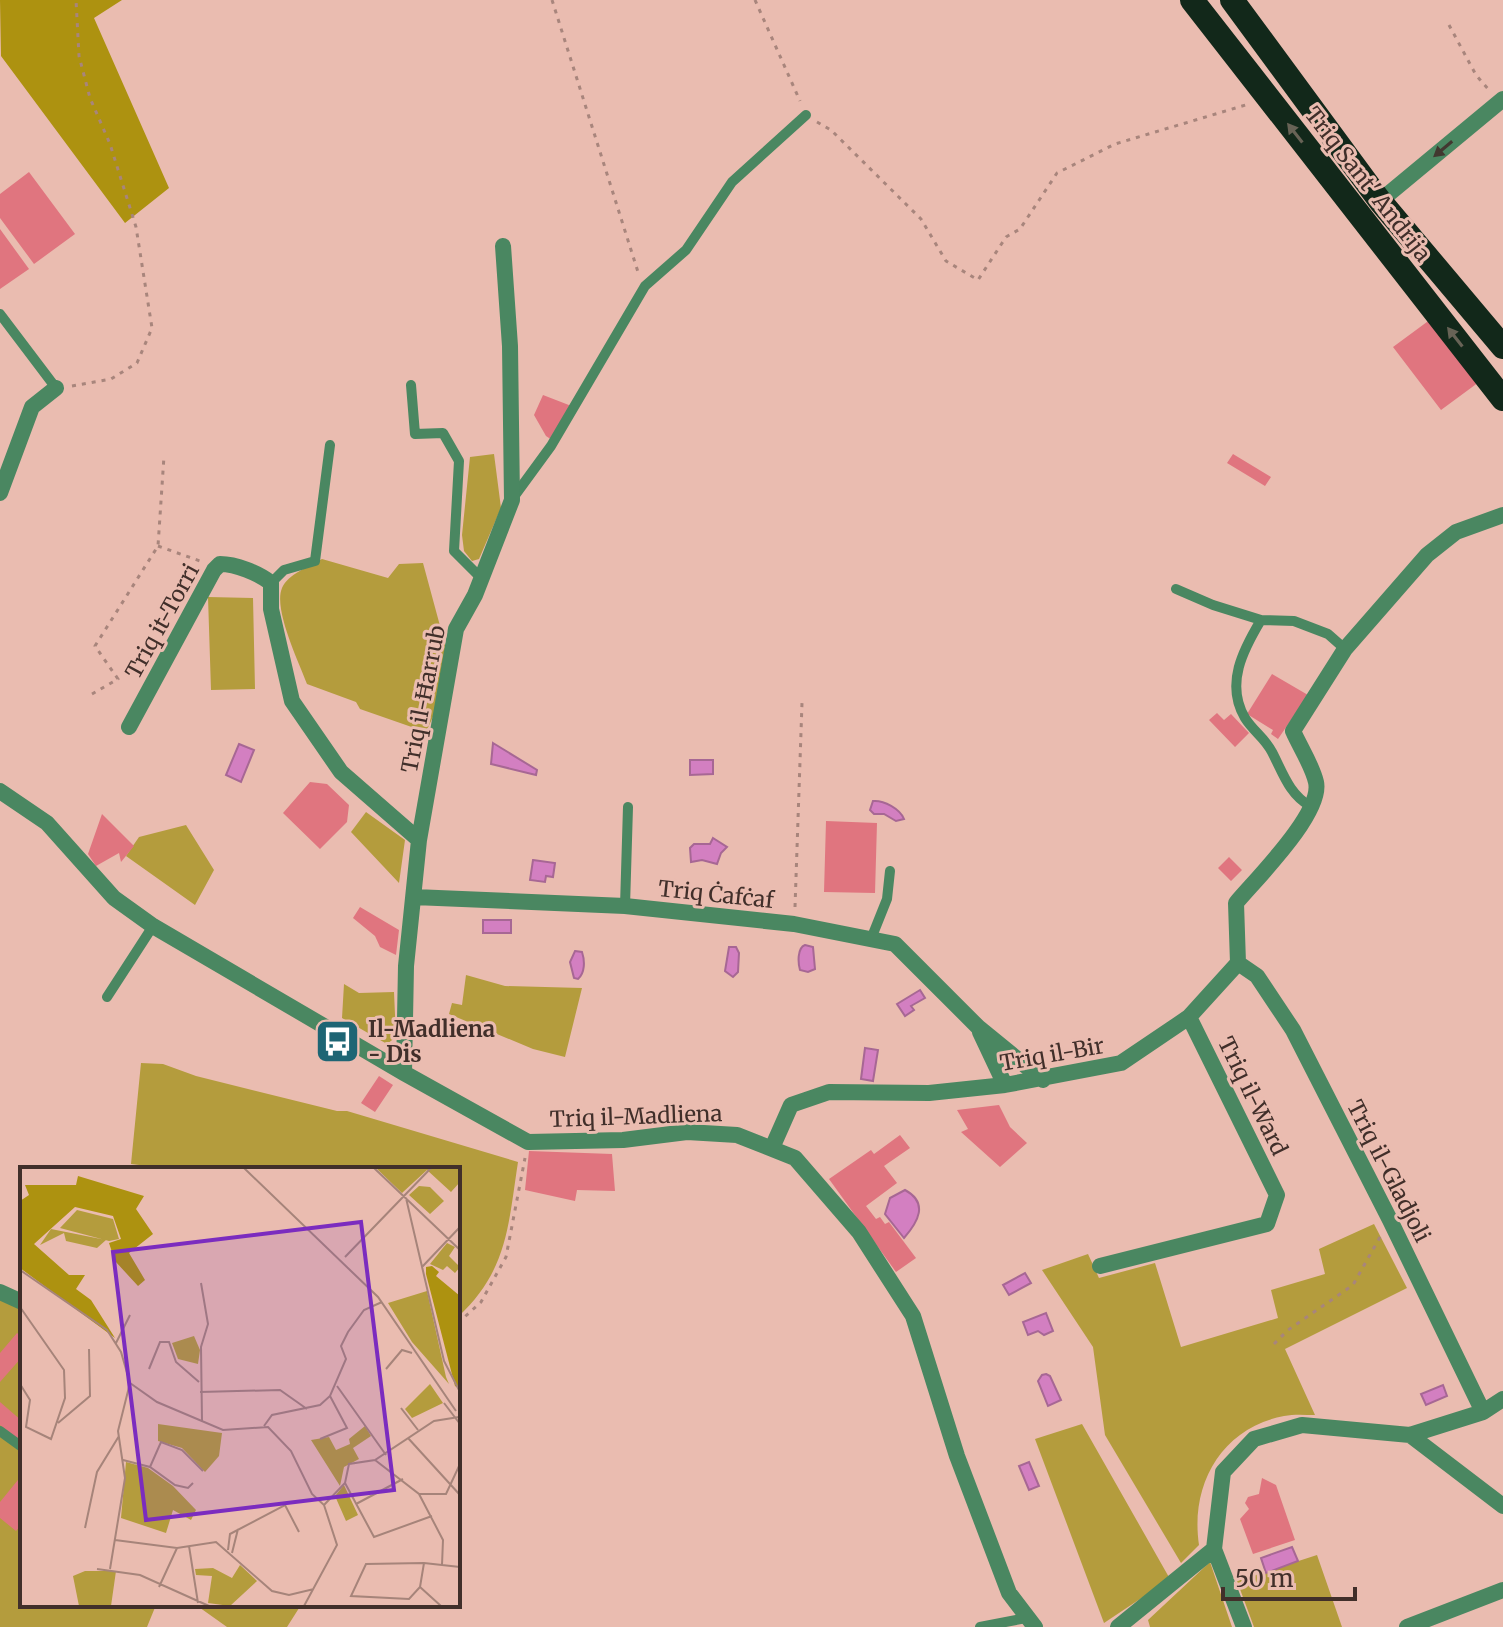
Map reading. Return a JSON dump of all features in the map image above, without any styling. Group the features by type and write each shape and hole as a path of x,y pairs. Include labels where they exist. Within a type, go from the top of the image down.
{"highway":[{"name":"Triq Sant' Andrija","path":"1192,0 1503,399"},
{"name":"Triq Sant' Andrija","path":"1232,0 1380,201 1503,347"}],"street":[{"path":"1380,201 1501,100"},
{"name":"Triq il-Ħarrub","path":"404,1073 406,966 419,840 456,629 481,578 512,500 510,346 503,246"},
{"path":"0,493 32,407 56,388"},
{"path":"1238,963 1236,903 1301,827 1317,784 1293,731 1345,649 1427,555 1456,532 1503,515"},
{"name":"Triq it-Torri","path":"129,727 214,570 220,564 229,564 271,583"},
{"path":"271,583 271,609 292,701 341,772 419,840"},
{"name":"Triq il-Madliena","path":"1,794 47,823 114,898 153,926 528,1142 623,1140 687,1132 737,1135 795,1158 859,1232 913,1316 957,1456 1009,1593 1030,1623"},
{"name":"Triq Ċafċaf","path":"414,897 625,906 794,924 895,944 978,1027 1043,1080"},
{"name":"Triq il-Bir","path":"772,1148 791,1105 829,1092 929,1093 1043,1080 1121,1063 1189,1017 1238,963"},
{"name":"Triq il-Gladjoli","path":"1238,963 1257,976 1293,1030 1483,1412"},
{"name":"Triq il-Ward","path":"1100,1266 1267,1224 1277,1195 1189,1017"},
{"name":"Triq Ċafċaf","path":"978,1027 1005,1085"},
{"path":"0,1292 20,1301"},
{"path":"1244,1627 1214,1549 1223,1472 1254,1439 1302,1425 1410,1435 1483,1412 1503,1399"},
{"path":"1410,1435 1503,1506"},
{"path":"1118,1627 1214,1549"},
{"path":"1407,1627 1503,1590"}],"lane":[{"path":"512,500 551,446 645,286 686,250 732,182 806,115"},
{"path":"0,314 56,388"},
{"path":"411,385 415,434 443,433 459,461 454,551 481,578"},
{"path":"271,583 284,570 315,561 330,445"},
{"path":"1176,589 1261,620 1294,621 1328,634 1345,649"},
{"path":"1261,620 1237,670 1236,700 1247,721 1265,738 1296,798 1310,806"},
{"path":"625,906 628,807"},
{"path":"871,939 887,899 890,871"},
{"path":"107,997 153,926"},
{"path":"0,1431 20,1446"},
{"path":"980,1627 1030,1623"}],"path":[{"path":"56,388 111,379 137,363 152,328 136,227 110,144 90,98 79,56 76,0"},
{"path":"552,0 638,274 645,286"},
{"path":"755,0 806,115 831,130 921,219 946,261 978,280 1006,237 1020,229 1057,173 1115,144 1268,98"},
{"path":"1449,25 1476,75 1501,100"},
{"path":"92,694 118,679 95,646 158,546 164,456"},
{"path":"158,546 204,562"},
{"path":"794,924 802,703"},
{"path":"460,1321 481,1302 506,1257 528,1142"},
{"path":"1274,1344 1288,1330 1353,1285 1390,1220"}],"shaded area":[{"path":"0,0 122,0 94,18 169,188 125,223 1,56"},
{"path":"494,454 501,508 479,559 472,561 464,551 462,535 470,457"},
{"path":"322,559 388,578 399,564 423,563 446,648 437,708 426,732 360,709 356,702 307,684 284,622 280,597 289,579"},
{"path":"208,597 253,598 255,689 211,690"},
{"path":"493,743 537,770 536,775 491,764"},
{"path":"239,744 254,750 241,782 226,775"},
{"path":"690,760 713,760 713,774 690,775"},
{"path":"873,801 891,806 904,819 896,821 884,814 874,814 870,810"},
{"path":"366,812 405,840 399,883 351,832"},
{"path":"186,825 214,870 195,905 126,856 139,837"},
{"path":"713,838 727,847 717,864 702,860 691,862 690,848 694,844 710,844"},
{"path":"533,860 555,863 553,877 546,876 545,882 530,880"},
{"path":"483,920 511,920 511,933 483,933"},
{"path":"805,945 813,947 815,969 808,972 800,970 799,964 799,952"},
{"path":"729,947 736,947 739,953 738,972 733,977 725,971"},
{"path":"575,951 582,952 584,959 578,979 574,978 570,962"},
{"path":"466,975 505,986 582,988 565,1057 533,1049 449,1014 452,1003 462,1005"},
{"path":"344,984 359,993 394,992 396,1037 387,1044 342,1018"},
{"path":"920,990 925,998 911,1006 914,1010 905,1016 897,1004"},
{"path":"865,1048 878,1050 873,1081 861,1079"},
{"path":"141,1063 163,1064 196,1076 347,1111 518,1162 503,1246 487,1282 460,1315 460,1167 156,1167 131,1164"},
{"path":"905,1190 917,1201 919,1213 904,1238 885,1214 890,1198"},
{"path":"1374,1224 1407,1288 1285,1349 1315,1415 1288,1415 1262,1423 1227,1446 1214,1462 1205,1481 1197,1523 1199,1545 1181,1563 1105,1435 1093,1347 1042,1270 1088,1254 1099,1278 1155,1263 1181,1347 1278,1318 1271,1290 1325,1274 1319,1249"},
{"path":"1025,1273 1031,1283 1009,1295 1003,1285"},
{"path":"0,1299 20,1308 20,1607 155,1607 147,1627 0,1627"},
{"path":"1046,1313 1053,1331 1044,1335 1038,1331 1028,1335 1023,1322"},
{"path":"1046,1374 1050,1376 1061,1400 1048,1406 1038,1381"},
{"path":"1443,1385 1447,1396 1426,1405 1421,1394"},
{"path":"1082,1424 1170,1579 1104,1623 1035,1439"},
{"path":"1029,1462 1039,1486 1029,1490 1019,1466"},
{"path":"1292,1547 1298,1561 1266,1573 1261,1558"},
{"path":"1317,1555 1342,1627 1254,1627 1237,1581"},
{"path":"1210,1562 1232,1627 1150,1627 1148,1620"},
{"path":"199,1607 300,1607 287,1627 227,1627"}],"building":[{"path":"29,172 75,234 34,264 0,218 0,194"},
{"path":"0,229 29,269 0,289"},
{"path":"1431,319 1479,382 1441,410 1393,347"},
{"path":"543,395 574,407 552,440 546,436 534,415"},
{"path":"1233,454 1271,477 1265,486 1227,463"},
{"path":"1272,674 1308,695 1278,739 1271,734 1273,730 1247,714"},
{"path":"1217,713 1224,720 1231,714 1249,733 1235,747 1209,720"},
{"path":"310,782 327,784 349,805 347,822 320,849 283,813"},
{"path":"102,814 134,846 121,862 119,853 96,866 88,854"},
{"path":"826,821 877,823 875,893 824,892"},
{"path":"1229,857 1242,870 1231,881 1218,868"},
{"path":"360,907 399,930 396,955 380,947 375,936 353,918"},
{"path":"379,1076 393,1085 375,1112 361,1103"},
{"path":"999,1105 1010,1127 1027,1143 1000,1167 961,1132 968,1129 957,1110"},
{"path":"900,1135 910,1148 884,1166 897,1183 866,1206 876,1219 880,1217 885,1224 889,1222 916,1258 896,1272 829,1179 871,1150 874,1154"},
{"path":"529,1151 612,1154 615,1191 577,1190 575,1201 525,1190"},
{"path":"17,1333 20,1335 20,1359 0,1382 0,1353"},
{"path":"0,1402 20,1419 20,1442 0,1425"},
{"path":"20,1477 20,1526 16,1531 0,1518 0,1502"},
{"path":"1262,1478 1276,1485 1295,1540 1253,1554 1240,1519 1249,1509 1245,1503 1248,1497 1259,1494"}],"place":[{"name":"Il-Madliena - Dis","path":"337,1042"}]}
